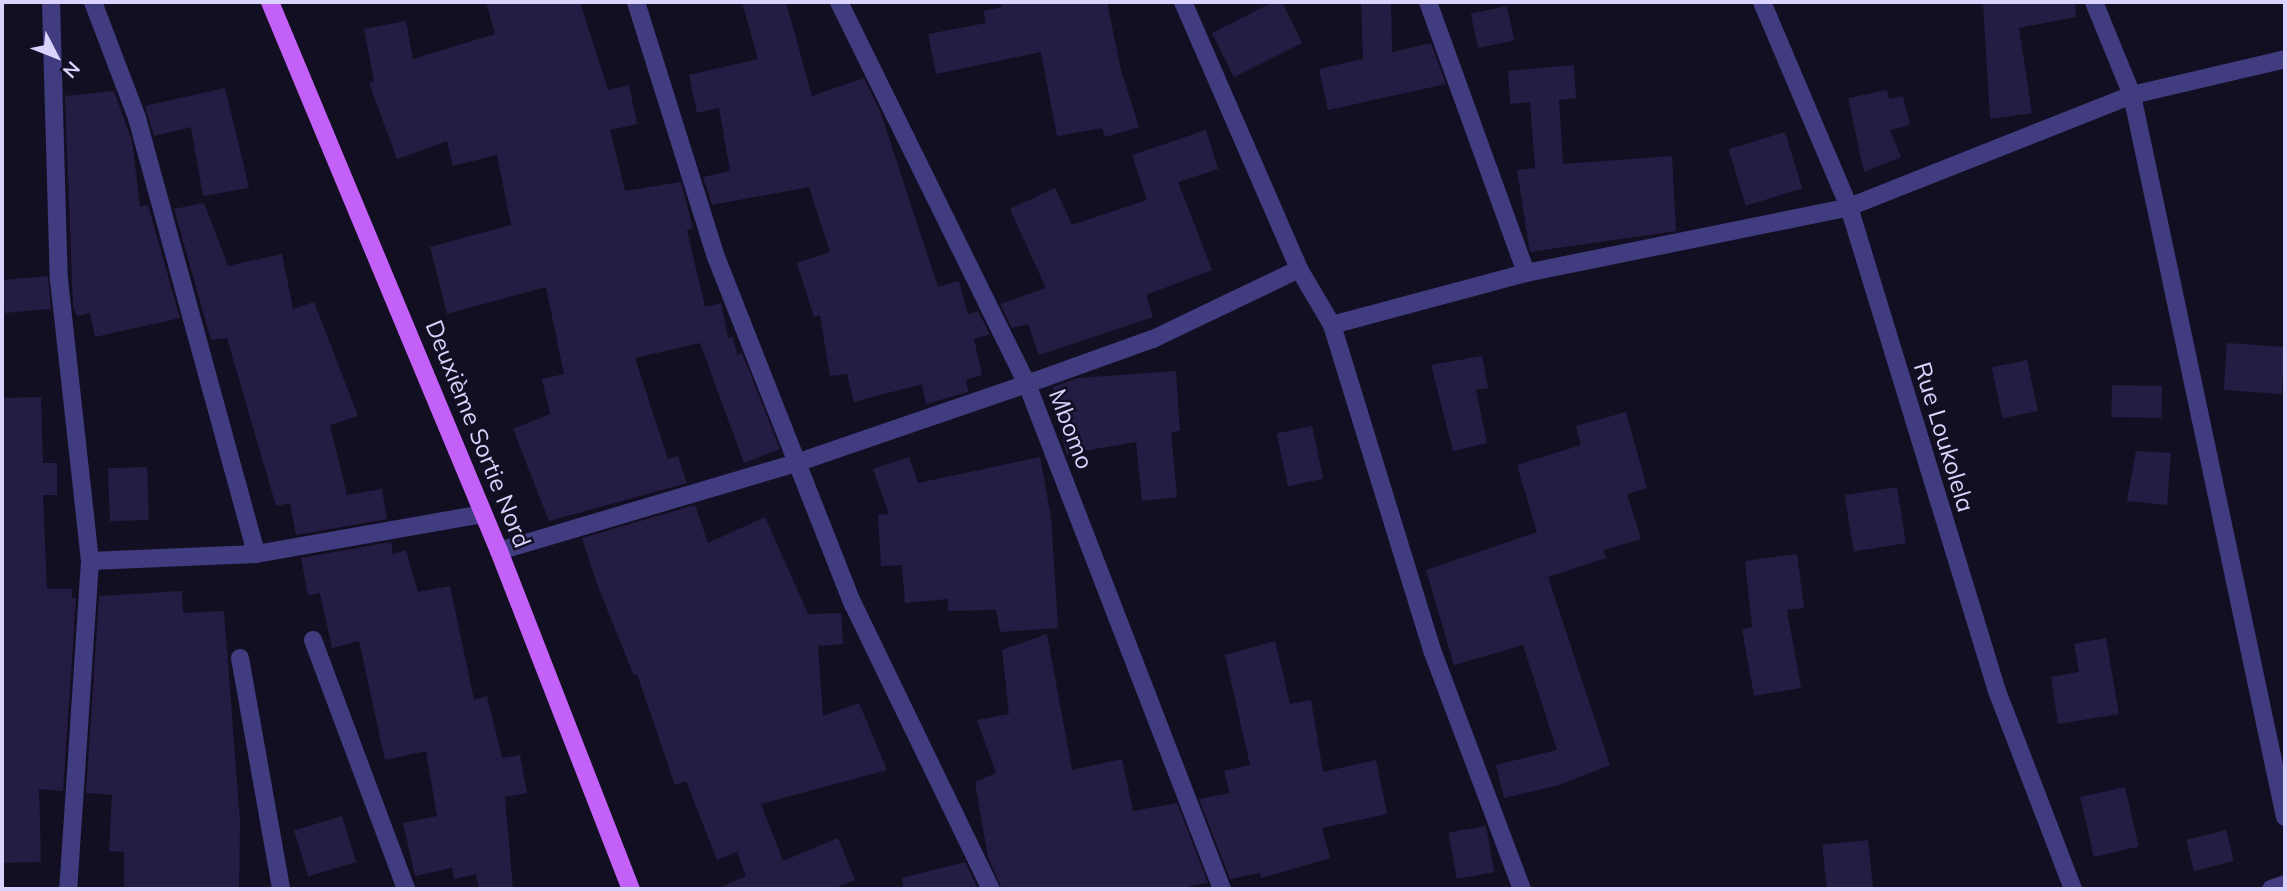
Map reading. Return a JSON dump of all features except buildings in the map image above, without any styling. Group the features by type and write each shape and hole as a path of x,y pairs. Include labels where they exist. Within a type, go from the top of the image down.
{"main road":[{"name":"Deuxième Sortie Nord","path":"271,2 484,514 631,889"}],"street":[{"path":"51,2 58,280 90,561 68,889"},
{"path":"93,2 137,118 256,554"},
{"path":"636,2 716,257 853,604 991,889"},
{"name":"Mbomo","path":"839,2 1027,384 1222,889"},
{"path":"1183,2 1300,269 1332,325 1432,650 1522,889"},
{"path":"1428,2 1526,274"},
{"name":"Rue Loukolela","path":"1762,2 1849,207 1993,678 2073,889"},
{"path":"2094,2 2132,95 2285,817"},
{"path":"1332,325 1526,274 1849,207 2132,95 2285,59"},
{"path":"499,551 799,462 1027,384 1153,339 1300,269"},
{"path":"90,561 256,554 484,514"},
{"path":"313,640 406,889"},
{"path":"240,658 281,889"},
{"path":"2271,889 2285,884"}]}
